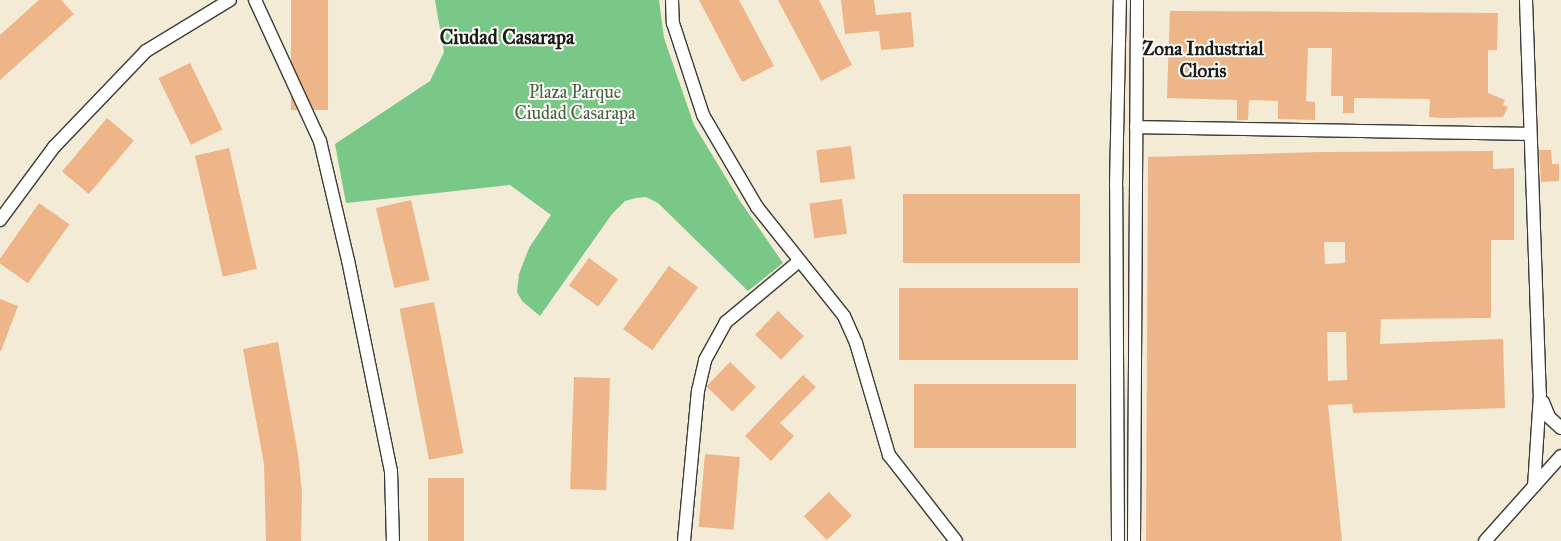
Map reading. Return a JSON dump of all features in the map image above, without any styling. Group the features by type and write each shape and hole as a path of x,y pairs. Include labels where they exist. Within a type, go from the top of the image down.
{"street":[{"path":"0,220 54,146 146,51 230,0"},
{"path":"256,0 320,141 348,260 391,471 392,541"},
{"path":"672,0 673,23 703,116 757,207 798,262 844,316 856,343 889,455 956,541"},
{"path":"1118,541 1116,186 1120,0"},
{"path":"1134,541 1137,0"},
{"path":"1526,0 1528,134 1540,394 1534,486"},
{"path":"1136,127 1528,134"},
{"path":"684,541 698,391 705,360 726,322 798,262"},
{"path":"1540,394 1549,418 1561,428"},
{"path":"1485,541 1561,456"}],"green space":[{"name":"Plaza Parque Ciudad Casarapa","path":"435,0 659,0 664,38 694,125 740,201 783,263 748,291 658,203 646,197 636,198 625,201 612,214 540,316 522,301 517,292 519,274 529,248 551,215 510,185 346,203 335,144 430,81 444,52"}],"building":[{"path":"39,0 61,0 74,14 0,80 0,35"},
{"path":"291,0 328,0 328,110 291,110"},
{"path":"699,0 739,0 774,66 742,82"},
{"path":"778,0 819,0 852,65 821,81"},
{"path":"841,0 874,0 876,15 911,12 914,47 881,50 879,31 845,34"},
{"path":"1170,11 1498,13 1497,50 1488,50 1488,93 1505,100 1503,105 1508,107 1503,117 1440,118 1429,117 1430,99 1354,98 1354,113 1343,113 1343,96 1331,96 1332,48 1308,48 1306,101 1315,102 1315,120 1278,119 1278,101 1249,100 1248,120 1237,120 1237,100 1167,98"},
{"path":"190,63 222,130 191,145 159,78"},
{"path":"107,118 134,140 89,194 62,172"},
{"path":"851,146 855,179 820,183 816,150"},
{"path":"229,148 257,269 223,277 195,156"},
{"path":"1539,150 1551,150 1552,164 1559,164 1559,181 1541,182"},
{"path":"1493,151 1493,169 1514,168 1514,240 1491,240 1491,318 1381,319 1380,344 1503,339 1505,408 1353,413 1352,404 1328,405 1342,541 1146,541 1148,157 1320,152","holes":["1324,242 1345,242 1345,263 1325,264","1327,332 1346,332 1347,380 1328,381"]},
{"path":"903,194 1080,194 1080,263 903,263"},
{"path":"842,199 847,234 814,238 809,204"},
{"path":"411,200 429,280 394,288 376,208"},
{"path":"39,203 69,224 28,283 0,264 0,259"},
{"path":"589,258 618,279 598,307 569,286"},
{"path":"669,266 698,287 652,350 623,329"},
{"path":"899,288 1078,288 1078,360 899,360"},
{"path":"0,299 18,306 1,351 0,351"},
{"path":"434,302 463,453 429,460 400,309"},
{"path":"778,311 804,336 781,360 755,335"},
{"path":"278,342 298,454 302,492 301,541 266,541 264,464 243,349"},
{"path":"730,362 756,387 732,411 706,386"},
{"path":"803,375 816,387 780,423 794,436 771,461 745,436"},
{"path":"574,377 610,378 606,490 570,489"},
{"path":"914,384 1076,384 1076,448 914,448"},
{"path":"705,454 740,457 734,530 699,527"},
{"path":"428,478 464,478 464,541 428,541"},
{"path":"829,492 852,516 827,540 804,516"}],"district":[{"name":"Ciudad Casarapa","path":"507,37"},
{"name":"Zona Industrial Cloris","path":"1203,60"}]}
